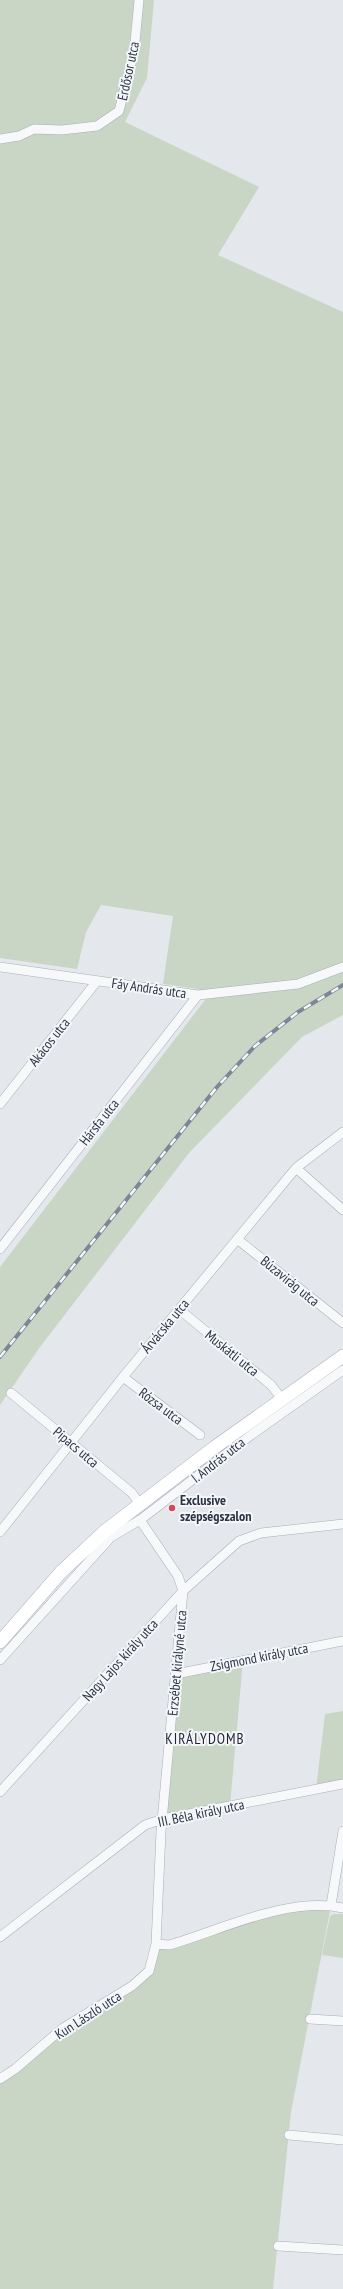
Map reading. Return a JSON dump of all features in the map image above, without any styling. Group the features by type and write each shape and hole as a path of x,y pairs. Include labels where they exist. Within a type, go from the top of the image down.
{"main road":[{"name":"I. András utca","path":"0,1642 80,1553 139,1503 343,1356"}],"street":[{"name":"Erdősor utca","path":"0,139 18,136 34,129 62,130 97,126 119,111 134,52 139,0"},
{"name":"Fáy András utca","path":"0,967 198,995 298,984 343,967"},
{"name":"Akácos utca","path":"0,1104 97,981"},
{"name":"Hársfa utca","path":"0,1248 198,995"},
{"name":"Árvácska utca","path":"0,1532 123,1377 296,1168 343,1132"},
{"path":"296,1168 343,1210"},
{"name":"Búzavirág utca","path":"237,1239 343,1323"},
{"name":"Muskátli utca","path":"180,1310 271,1385 282,1399"},
{"name":"I. András utca","path":"0,1660 111,1537 140,1520 251,1435 343,1370"},
{"name":"Rózsa utca","path":"123,1377 200,1435"},
{"name":"Pipacs utca","path":"12,1393 71,1444 132,1493 139,1503"},
{"name":"Erzsébet királyné utca","path":"140,1520 178,1576 184,1591 163,1819 156,1944 152,1962"},
{"name":"Nagy Lajos király utca","path":"0,1792 184,1591 239,1541 261,1533 343,1524"},
{"name":"Zsigmond király utca","path":"176,1674 343,1641"},
{"name":"III. Béla király utca","path":"0,1937 145,1825 163,1819 343,1784"},
{"path":"331,1906 343,1831"},
{"path":"156,1944 169,1945 263,1915 299,1907 331,1906 343,1908"},
{"name":"Kun László utca","path":"0,2079 15,2069 63,2028 141,1980 149,1971 152,1962"},
{"path":"310,2019 343,2021"},
{"path":"289,2135 343,2140"},
{"path":"278,2246 343,2250"}],"green space":[{"path":"0,0 154,0 147,78 125,122 259,187 218,255 343,312 343,1015 302,1037 189,1153 40,1347 0,1405 0,1267 205,1000 198,989 163,984 173,916 101,905 86,932 77,969 0,958"},
{"path":"243,1660 230,1806 163,1819 176,1674"},
{"path":"343,1711 343,1784 316,1789 325,1714"},
{"path":"331,1906 291,2112 273,2289 0,2289 0,2077 63,2028 141,1980 156,1944 263,1915"},
{"path":"334,1914 343,1914 343,1958 322,1955 330,1916"}],"railway":[{"path":"0,1357 217,1087 255,1046 298,1012 343,985"}],"place":[{"name":"Exclusive szépségszalon","path":"172,1508"}],"district":[{"name":"KIRÁLYDOMB","path":"205,1739"}]}
